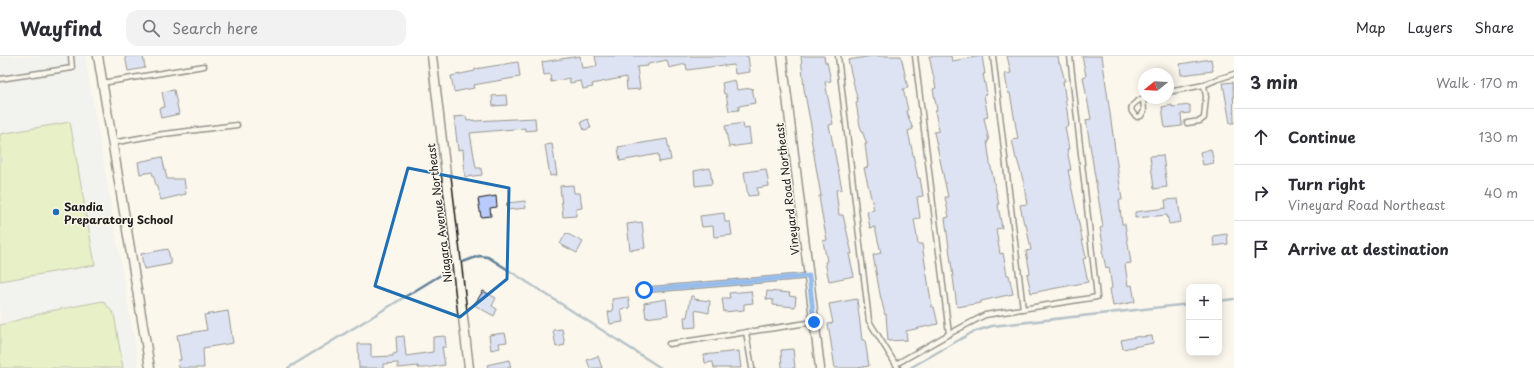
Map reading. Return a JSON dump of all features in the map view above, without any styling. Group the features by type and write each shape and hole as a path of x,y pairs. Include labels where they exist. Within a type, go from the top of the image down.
{"street":[{"path":"98,56 150,368"},
{"name":"Niagara Avenue Northeast","path":"432,56 469,368"},
{"name":"Vineyard Road Northeast","path":"782,56 820,368"}],"lane":[{"path":"0,79 72,68 71,56"},
{"path":"838,56 869,320 897,366 949,334 985,315 1097,297 1070,56"},
{"path":"915,56 949,334"},
{"path":"993,56 1023,309"},
{"path":"102,83 204,66"},
{"path":"1174,91 1204,85 1234,74"},
{"path":"1187,123 1200,121 1204,118 1206,97 1204,85"},
{"path":"1144,98 1144,111 1141,116 1137,117 1132,114 1131,108 1133,104 1144,98"},
{"path":"112,143 156,135 237,125"},
{"path":"644,290 809,276"},
{"path":"669,344 814,322"},
{"path":"746,332 752,368"}],"highlighted area":[{"path":"408,168 509,188 507,279 460,317 375,286"}],"shaded area":[{"name":"Sandia Preparatory School","path":"0,56 85,56 139,368 0,368"}],"green space":[{"path":"70,122 95,265 0,281 0,134"},
{"path":"103,301 114,314 123,368 0,368 0,325 50,311"}],"building":[{"path":"125,56 143,56 145,68 128,71"},
{"path":"580,56 582,68 597,66 595,56 748,56 750,72 735,74 734,65 687,70 686,64 669,68 667,60 648,64 648,66 637,67 640,89 627,90 626,77 592,84 593,87 583,89 581,81 570,83 569,78 551,82 550,74 544,75 542,62"},
{"path":"801,56 824,56 825,62 827,62 831,81 825,82 833,124 829,125 842,189 836,190 839,215 843,215 852,254 849,254 854,276 829,281 823,241 827,240 819,196 821,196 810,132 812,131 804,89"},
{"path":"872,56 901,56 908,88 903,89 908,110 906,111 913,129 908,131 923,196 917,197 920,218 914,219 918,244 922,244 932,307 934,307 938,324 906,331 907,340 888,341 886,314 885,315 880,294 873,255 881,253 875,227 870,228 867,211 874,210 864,168 868,167 865,144 867,144 860,126 856,103 858,102 848,60"},
{"path":"929,56 951,56 952,61 982,56 985,74 983,74 987,94 984,95 988,117 984,118 989,141 987,141 990,163 999,205 1002,228 996,229 1000,254 1003,253 1007,275 1009,275 1013,294 981,301 981,303 957,307 945,218 949,217 945,197 948,197 934,132 939,131 933,89 936,88"},
{"path":"1007,56 1058,56 1065,81 1063,81 1069,126 1065,127 1071,170 1068,170 1086,258 1083,259 1088,282 1031,293 1027,274 1030,273 1026,251 1031,250 1026,224 1024,224 1020,205 1027,204 1023,180 1012,140 1018,139 1005,74 1011,73"},
{"path":"1082,56 1102,56 1122,200 1119,200 1122,224 1125,224 1131,263 1125,264 1128,286 1132,285 1135,302 1113,306 1110,289 1112,288 1109,267 1106,268 1102,250 1104,249 1100,228 1103,227 1086,120 1091,119 1083,77 1086,76"},
{"path":"1211,59 1213,71 1181,75 1180,64"},
{"path":"518,62 520,77 473,85 474,88 454,92 451,76 475,71 475,69"},
{"path":"735,80 737,90 752,88 755,103 739,106 739,110 729,111 726,94 724,94 722,83"},
{"path":"1233,82 1234,123 1230,123 1223,83"},
{"path":"174,90 179,114 161,118 159,108 165,107 162,92"},
{"path":"506,95 507,105 493,106 492,96"},
{"path":"1172,105 1172,107 1190,105 1190,113 1181,114 1182,126 1165,128 1162,107"},
{"path":"466,116 467,121 535,118 536,130 525,131 525,128 470,133 476,168 481,168 482,175 465,177 463,149 458,150 454,117"},
{"path":"588,119 591,128 584,130 581,122"},
{"path":"743,123 744,129 749,128 751,144 729,147 725,126"},
{"path":"667,139 671,160 659,162 658,154 620,161 618,147"},
{"path":"552,144 557,175 550,176 545,145"},
{"path":"1211,149 1214,163 1203,165 1200,152"},
{"path":"1163,155 1167,187 1154,189 1150,156"},
{"path":"162,157 167,179 184,179 186,194 161,200 152,172 140,174 138,162"},
{"path":"710,168 712,184 695,186 694,171"},
{"path":"766,169 769,186 757,188 758,195 748,196 744,172"},
{"path":"573,185 574,193 580,193 582,208 576,209 576,216 563,217 560,186"},
{"path":"496,196 497,207 490,208 491,216 481,217 478,199"},
{"path":"1178,199 1181,222 1169,224 1167,215 1135,218 1135,212 1166,208 1165,200"},
{"path":"525,201 526,208 508,210 507,203"},
{"path":"724,213 725,222 730,222 732,235 714,237 713,226 702,227 700,216"},
{"path":"642,222 645,248 630,250 627,224"},
{"path":"566,233 583,242 577,253 560,244"},
{"path":"1227,234 1228,244 1214,246 1213,236"},
{"path":"168,249 171,264 144,269 141,254"},
{"path":"483,291 496,298 492,306 497,309 494,316 474,305"},
{"path":"751,291 753,303 744,304 744,310 724,312 722,298 730,298 729,293"},
{"path":"767,291 790,293 789,296 796,297 795,307 773,305 773,300 766,299"},
{"path":"691,296 694,296 694,299 710,301 709,313 695,310 696,327 685,328 684,317 687,317"},
{"path":"628,297 630,308 621,309 623,322 610,324 608,312 613,311 612,299"},
{"path":"666,299 668,315 646,318 644,303"},
{"path":"857,299 862,340 865,340 869,366 857,368 835,368 828,324 833,323 829,304"},
{"path":"228,311 233,343 203,348 204,368 179,368 178,360 181,360 177,335 207,330 204,315"},
{"path":"562,329 565,345 556,347 553,330"},
{"path":"505,333 507,342 499,343 500,348 491,350 489,335"},
{"path":"404,336 406,356 433,352 433,337 445,336 446,347 442,347 445,365 425,368 418,368 418,366 398,368 398,363 383,364 383,368 359,368 358,344 371,344 371,357 393,356 393,354 397,353 396,337"},
{"path":"1140,336 1152,336 1153,343 1123,349 1121,340"},
{"path":"793,349 795,368 782,368 781,350"},
{"path":"739,351 741,368 714,368 713,362 705,363 704,355"},
{"path":"598,356 602,368 590,368 587,360"},
{"path":"509,360 511,368 488,368 487,365"}],"waterway":[{"path":"463,262 479,256 488,257 661,368"},
{"path":"288,368 449,270"},
{"path":"1222,301 1234,299"},
{"path":"910,368 973,332 992,326 1186,304"}],"place":[{"name":"Sandia Preparatory School","path":"56,212"}],"route":[{"path":"644,290 809,276 814,322"}]}
